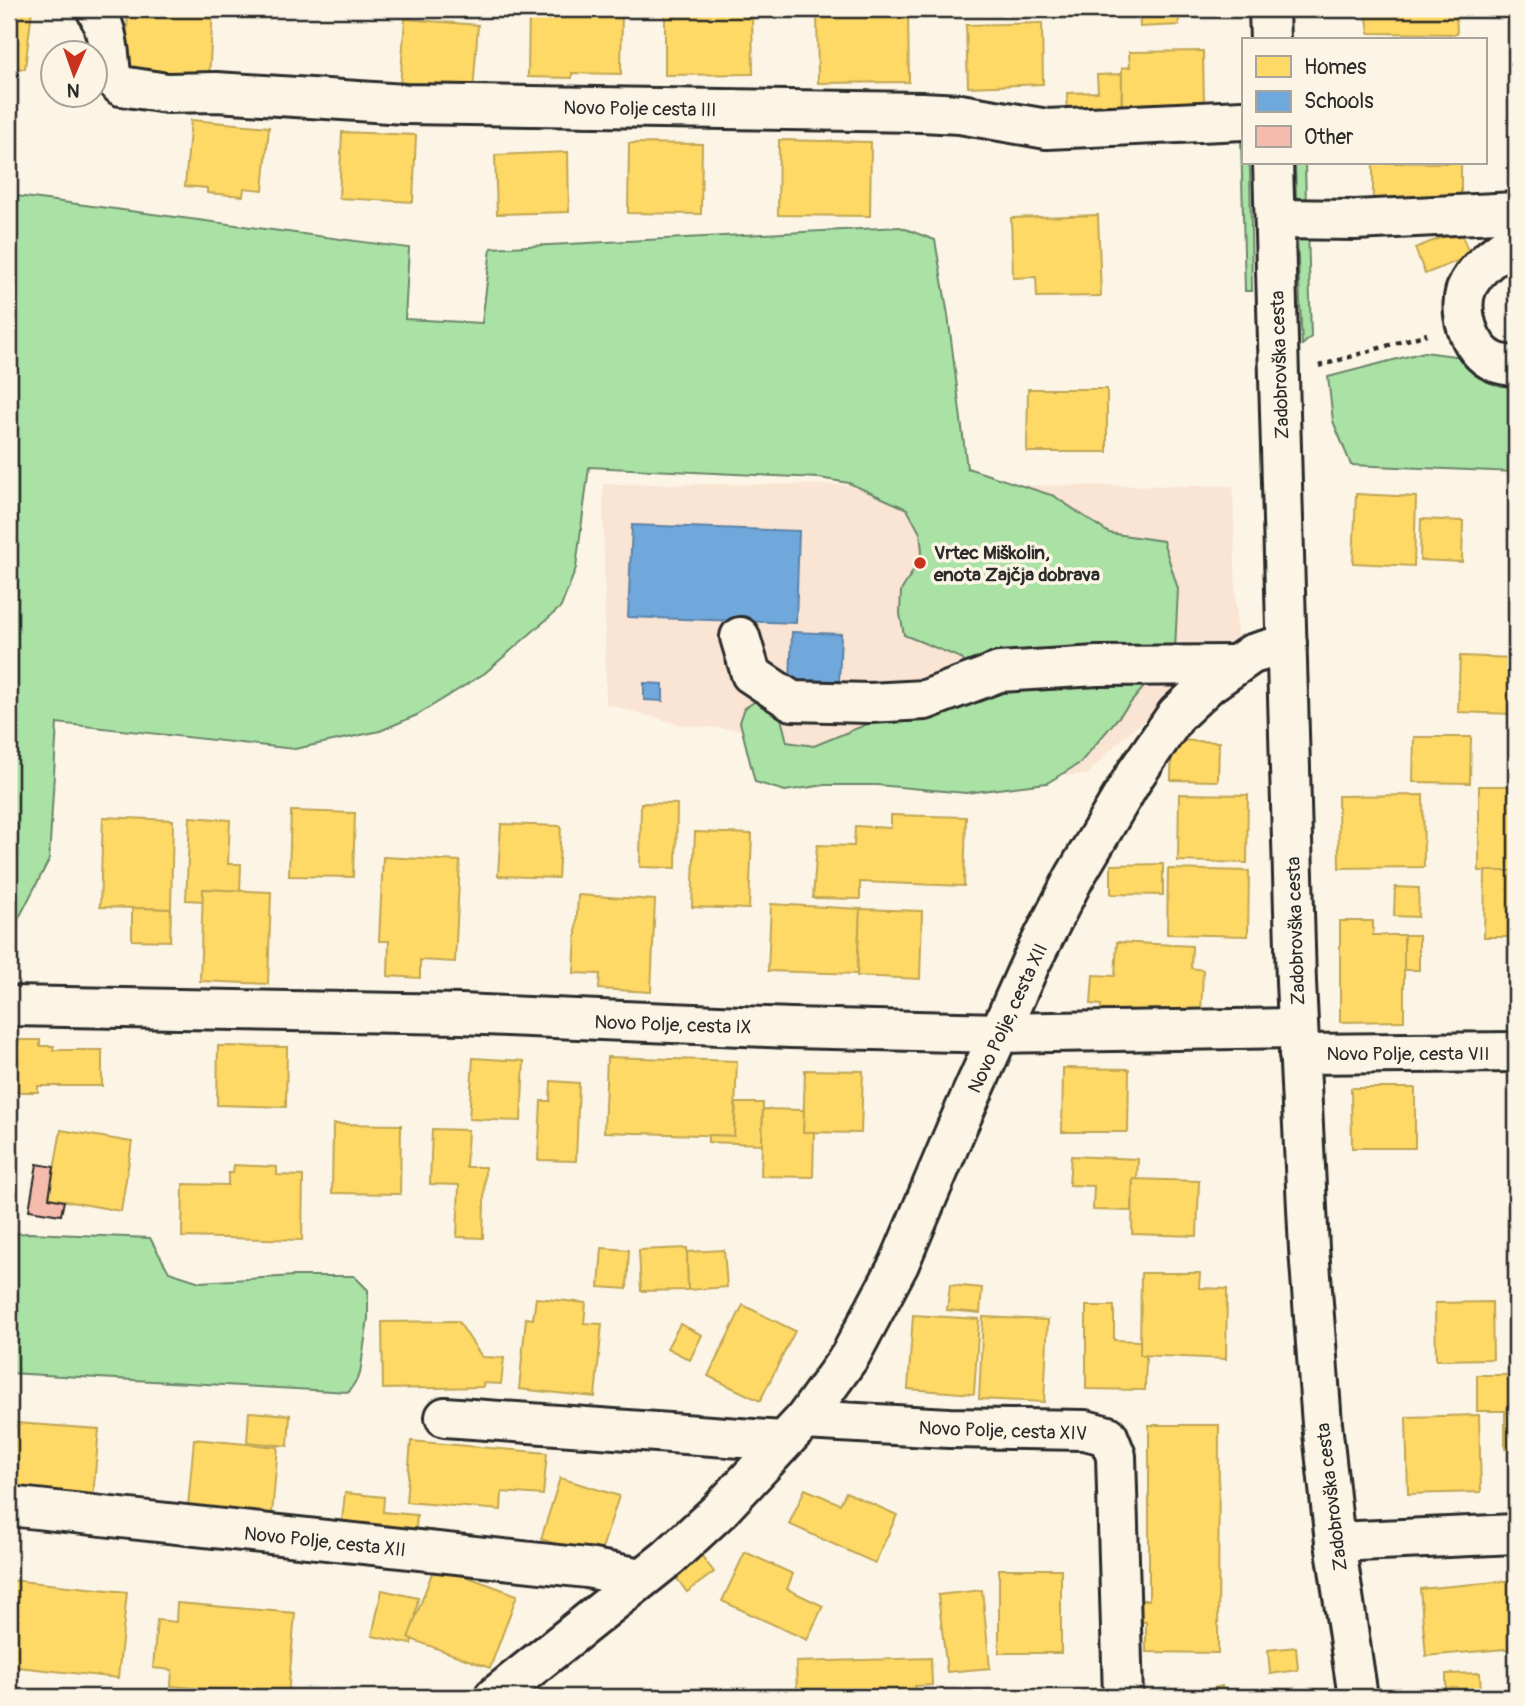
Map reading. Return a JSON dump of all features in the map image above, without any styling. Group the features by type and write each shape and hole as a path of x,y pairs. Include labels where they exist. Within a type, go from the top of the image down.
{"street":[{"name":"Novo Polje cesta III","path":"96,9 104,24 111,76 121,86 167,93 216,92 416,104 922,111 960,114 1047,129 1242,120"},
{"path":"1269,9 1270,38"},
{"name":"Zadobrovška cesta","path":"1273,164 1299,1041 1311,1286 1335,1542 1358,1697"},
{"path":"1275,219 1355,220 1516,212"},
{"path":"1505,365 1476,347 1465,323 1463,299 1468,285 1482,265 1516,239"},
{"path":"740,637 751,674 792,701 869,703 925,700 999,672 1097,666 1236,665"},
{"name":"Novo Polje, cesta XII","path":"494,1697 668,1558 720,1510 794,1431 849,1356 898,1264 1031,962 1074,877 1135,775 1177,714 1209,684 1252,654 1287,644"},
{"name":"Novo Polje, cesta IX","path":"9,1006 461,1014 791,1028 1299,1041"},
{"name":"Novo Polje, cesta VII","path":"1299,1041 1516,1052"},
{"path":"445,1417 794,1431"},
{"name":"Novo Polje, cesta XIV","path":"794,1431 949,1428 1086,1430 1108,1436 1116,1456 1123,1697"},
{"name":"Novo Polje, cesta XII","path":"9,1506 587,1568 641,1578"},
{"path":"1335,1542 1516,1534"}],"path":[{"path":"1311,369 1465,323"}],"shaded area":[{"name":"Vrtec Miškolin, enota Zajčja dobrava","path":"603,484 1233,486 1237,640 1115,745 1087,775 781,775 767,732 682,725 606,704"}],"green space":[{"path":"1241,138 1242,164 1249,164 1250,170 1252,291 1245,291"},
{"path":"1295,164 1305,164 1306,204 1296,196"},
{"path":"9,195 409,248 405,319 482,323 491,248 900,227 935,240 948,315 967,468 1054,496 1109,533 1163,541 1178,589 1175,650 1080,763 1047,783 966,793 877,785 825,785 785,791 755,782 740,722 745,708 756,701 777,702 787,742 814,746 977,679 961,658 904,635 900,614 901,591 922,551 920,533 907,509 849,483 819,478 589,467 576,568 561,607 485,673 417,715 380,731 295,749 57,723 49,860 9,937"},
{"path":"1308,227 1311,337 1302,345 1297,235"},
{"path":"1424,352 1470,358 1516,385 1516,472 1351,465 1333,421 1328,377"},
{"path":"9,1234 150,1238 169,1272 200,1282 295,1276 354,1276 368,1290 368,1318 360,1374 349,1392 9,1373"}],"building: Homes":[{"path":"9,9 32,9 25,69 9,68"},
{"path":"128,9 213,9 209,79 125,75"},
{"path":"529,9 622,9 621,74 572,73 572,78 528,77"},
{"path":"665,9 752,9 753,74 665,75"},
{"path":"884,9 884,15 908,14 909,82 818,83 817,10"},
{"path":"1139,9 1178,9 1179,25 1140,27"},
{"path":"1366,9 1456,9 1457,34 1369,33"},
{"path":"1512,9 1516,9 1514,43"},
{"path":"405,19 478,25 473,92 400,87"},
{"path":"1042,23 1043,84 968,87 966,25"},
{"path":"1203,51 1204,104 1122,106 1122,68 1130,67 1129,52"},
{"path":"1122,74 1121,114 1067,115 1067,93 1098,92 1097,75"},
{"path":"191,120 269,127 263,190 244,188 243,196 207,193 207,188 185,186"},
{"path":"342,132 416,135 413,202 339,198"},
{"path":"779,140 871,142 870,216 778,215"},
{"path":"629,143 702,144 701,214 628,213"},
{"path":"568,152 569,212 497,214 495,155"},
{"path":"1373,164 1461,164 1461,213 1373,214"},
{"path":"1098,215 1101,296 1037,297 1036,277 1013,278 1011,218"},
{"path":"1460,230 1470,256 1425,274 1415,248"},
{"path":"1028,389 1107,389 1107,452 1027,452"},
{"path":"1356,494 1416,497 1414,566 1353,563"},
{"path":"1421,519 1463,521 1462,562 1420,560"},
{"path":"1460,656 1515,658 1513,714 1458,712"},
{"path":"1414,737 1471,737 1470,783 1413,782"},
{"path":"1172,740 1219,742 1218,781 1171,780"},
{"path":"1479,786 1516,786 1516,871 1479,871"},
{"path":"1179,794 1248,795 1247,863 1178,861"},
{"path":"1423,795 1424,867 1339,868 1338,796"},
{"path":"641,803 677,804 676,868 640,867"},
{"path":"291,811 355,813 353,877 289,876"},
{"path":"891,815 966,817 964,886 860,882 860,899 813,898 817,845 854,846 855,826 891,828"},
{"path":"103,817 173,820 171,909 100,907"},
{"path":"190,817 230,820 228,864 241,864 240,891 203,889 203,901 186,900"},
{"path":"501,824 561,826 558,878 498,876"},
{"path":"695,832 752,834 749,909 692,907"},
{"path":"383,857 460,861 455,962 420,960 420,978 388,976 389,941 379,941"},
{"path":"1163,864 1163,895 1111,894 1111,865"},
{"path":"1168,869 1249,871 1248,936 1167,934"},
{"path":"1485,871 1516,871 1516,937 1484,937"},
{"path":"1395,887 1419,888 1418,917 1394,916"},
{"path":"203,889 271,892 268,984 200,981"},
{"path":"578,895 655,900 651,992 599,989 600,974 574,973"},
{"path":"771,904 860,909 857,974 768,971"},
{"path":"132,908 171,909 170,941 132,940"},
{"path":"860,909 922,911 920,979 857,976"},
{"path":"1340,921 1373,921 1373,935 1404,935 1404,1021 1340,1022"},
{"path":"1404,935 1419,935 1419,970 1404,970"},
{"path":"1117,942 1192,946 1191,968 1203,970 1201,1014 1100,1020 1101,1005 1091,1004 1093,975 1115,976"},
{"path":"9,1040 40,1040 40,1046 54,1046 53,1050 102,1050 102,1086 38,1086 38,1092 9,1092"},
{"path":"218,1046 287,1047 286,1107 217,1105"},
{"path":"607,1057 737,1061 734,1136 604,1132"},
{"path":"473,1058 524,1061 521,1121 469,1119"},
{"path":"1063,1068 1129,1069 1128,1132 1062,1132"},
{"path":"805,1070 863,1071 861,1133 803,1132"},
{"path":"551,1081 579,1083 576,1161 538,1160 541,1101 550,1101"},
{"path":"1351,1088 1415,1088 1415,1148 1352,1148"},
{"path":"736,1103 763,1103 762,1144 708,1142 708,1135 734,1136"},
{"path":"763,1109 804,1110 803,1132 814,1132 813,1177 761,1176"},
{"path":"333,1124 401,1125 400,1194 332,1193"},
{"path":"432,1129 468,1130 466,1167 485,1167 483,1238 457,1237 459,1185 430,1184"},
{"path":"61,1130 132,1142 121,1211 49,1198"},
{"path":"1071,1156 1138,1159 1137,1179 1133,1179 1131,1211 1093,1210 1094,1186 1069,1185"},
{"path":"234,1165 277,1167 277,1175 303,1176 302,1240 182,1237 183,1184 228,1185 228,1173 233,1173"},
{"path":"1133,1179 1199,1181 1197,1236 1132,1234"},
{"path":"602,1248 629,1250 627,1289 599,1287"},
{"path":"687,1248 688,1290 641,1291 639,1250"},
{"path":"724,1250 727,1287 688,1290 687,1252"},
{"path":"1141,1273 1200,1273 1199,1288 1227,1289 1226,1359 1140,1355"},
{"path":"950,1285 982,1288 980,1313 947,1310"},
{"path":"536,1298 586,1303 584,1323 602,1324 595,1397 519,1389 526,1318 533,1319"},
{"path":"1492,1302 1493,1359 1436,1360 1435,1303"},
{"path":"743,1305 795,1331 760,1401 708,1376"},
{"path":"1086,1306 1114,1306 1114,1340 1140,1341 1140,1355 1146,1356 1145,1390 1086,1389"},
{"path":"913,1315 979,1319 974,1394 908,1389"},
{"path":"983,1317 1048,1320 1044,1402 979,1399"},
{"path":"458,1321 482,1357 504,1358 501,1384 483,1383 483,1387 383,1389 382,1322"},
{"path":"680,1324 702,1335 690,1360 667,1348"},
{"path":"1477,1375 1516,1375 1516,1449 1505,1449 1505,1411 1477,1411"},
{"path":"249,1412 290,1415 288,1446 247,1442"},
{"path":"1479,1415 1481,1492 1408,1494 1406,1417"},
{"path":"9,1423 16,1423 12,1470 9,1470"},
{"path":"16,1423 99,1429 93,1497 12,1490"},
{"path":"1149,1425 1219,1425 1218,1653 1146,1652 1146,1622 1138,1621 1139,1600 1149,1600"},
{"path":"194,1439 278,1447 272,1514 188,1507"},
{"path":"411,1441 547,1453 543,1495 502,1492 501,1510 406,1502"},
{"path":"560,1478 619,1496 599,1558 541,1539"},
{"path":"805,1489 840,1504 846,1492 897,1515 875,1563 789,1524"},
{"path":"345,1493 384,1497 383,1512 417,1515 415,1538 341,1530"},
{"path":"745,1552 793,1574 787,1589 823,1606 807,1640 722,1601"},
{"path":"701,1555 714,1572 687,1592 675,1576"},
{"path":"435,1565 517,1595 490,1668 408,1638"},
{"path":"999,1569 1061,1569 1061,1653 999,1653"},
{"path":"9,1580 127,1592 118,1678 9,1666"},
{"path":"1516,1580 1516,1648 1426,1656 1420,1589"},
{"path":"382,1590 418,1598 415,1619 408,1638 412,1639 411,1644 372,1636"},
{"path":"982,1590 990,1668 947,1672 938,1595"},
{"path":"177,1603 295,1613 288,1696 171,1686 172,1670 153,1668 157,1620 176,1622"},
{"path":"1296,1647 1298,1670 1270,1674 1268,1650"},
{"path":"931,1658 932,1685 915,1686 915,1697 797,1697 796,1662"},
{"path":"1480,1673 1481,1694 1446,1694 1446,1674"},
{"path":"1222,1686 1224,1697 1179,1697"}],"building: Schools":[{"path":"632,525 799,531 796,623 628,617"},
{"path":"792,632 841,634 839,683 790,681"},
{"path":"644,683 663,684 663,701 644,700"}],"building: Other":[{"path":"37,1164 54,1167 49,1198 64,1201 61,1215 29,1210"}],"place":[{"name":"Vrtec Miškolin, enota Zajčja dobrava","path":"920,563"}]}
